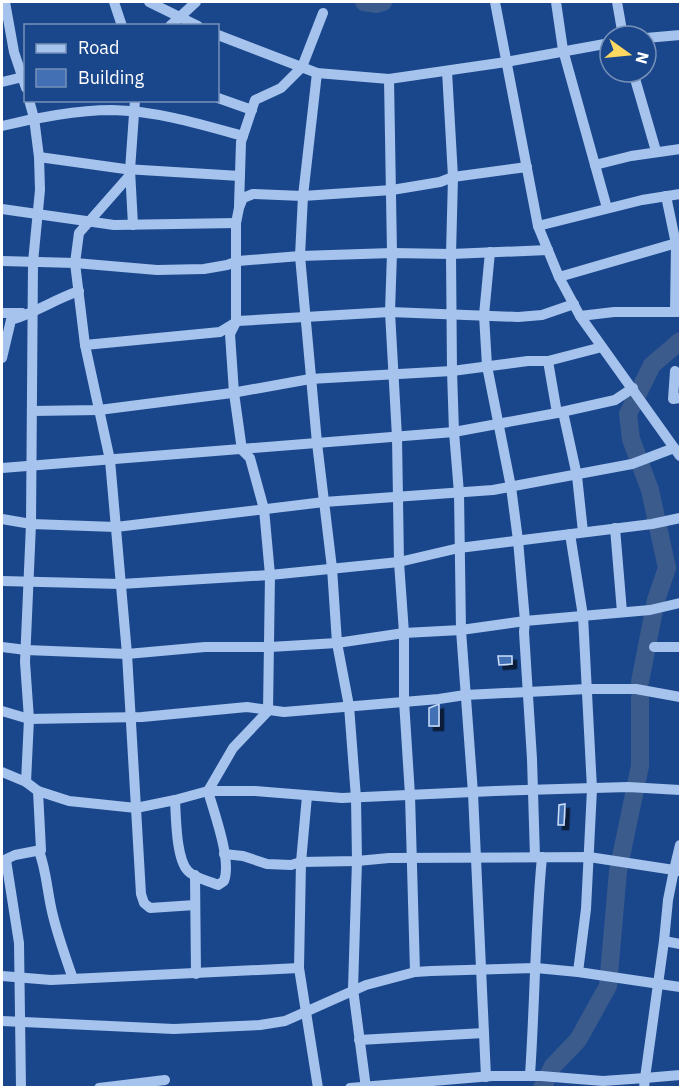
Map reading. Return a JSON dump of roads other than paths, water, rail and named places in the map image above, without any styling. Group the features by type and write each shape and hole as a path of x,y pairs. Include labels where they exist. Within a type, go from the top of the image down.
{"street":[{"path":"114,2 121,24"},
{"path":"149,2 194,24"},
{"path":"172,24 196,2"},
{"path":"2,519 31,524 116,527 324,502 459,493 576,476 677,452 580,316 559,277 538,226 495,2"},
{"path":"556,2 563,50 607,208"},
{"path":"617,2 620,24"},
{"path":"4,6 14,52 24,81"},
{"path":"175,800 183,865 188,873 218,885 224,881 226,875 224,854 208,790 233,748 268,711 270,647 270,575 264,509 250,459 242,450 234,393 230,334 236,322 238,261 236,223 239,208 241,142 255,100 281,88 302,67 323,13"},
{"path":"658,37 681,34"},
{"path":"219,35 317,73 389,79 506,62 598,45"},
{"path":"14,52 24,50"},
{"path":"447,71 453,177 452,370 459,493 461,630 473,793 486,1077"},
{"path":"317,73 303,195 300,256 316,443 332,568 337,643 349,706 356,798 357,861 353,989 366,1087"},
{"path":"389,79 392,190 390,312 397,436 399,562 404,633 404,701 410,795 415,972"},
{"path":"2,82 24,84"},
{"path":"636,84 656,151"},
{"path":"219,98 252,110"},
{"path":"26,782 29,719 26,650 31,524 33,262 40,190 39,157 30,102"},
{"path":"2,126 34,118 134,106 243,136"},
{"path":"133,225 130,172 134,106"},
{"path":"595,165 656,151 681,149"},
{"path":"39,157 130,172 240,176"},
{"path":"239,208 243,198 253,194 303,195 392,190 440,182 453,177 527,167"},
{"path":"130,172 80,232 75,263 85,345 110,460 127,654 141,894 144,903 150,908 195,905"},
{"path":"538,226 607,208 681,194"},
{"path":"580,316 614,312 678,312 678,243 666,196"},
{"path":"2,209 87,222 133,225 236,223"},
{"path":"559,277 678,243"},
{"path":"2,261 75,263 157,270 204,269 238,261 300,256 548,250"},
{"path":"490,252 484,315 487,366 511,487 525,621 539,857 535,941 540,1076"},
{"path":"2,358 11,320 33,314 57,298 79,291"},
{"path":"85,345 220,332 236,322 390,312 518,317 542,315 574,304"},
{"path":"2,313 33,314"},
{"path":"32,411 99,410 234,393 310,379 548,361 602,347"},
{"path":"548,361 576,476 583,532"},
{"path":"675,372 673,399 681,398"},
{"path":"2,468 454,432 560,413 615,400 635,392"},
{"path":"2,581 121,584 270,575 399,562 459,548 679,519"},
{"path":"615,528 622,612"},
{"path":"570,534 583,616 592,789 586,909 578,972"},
{"path":"2,647 127,654 205,647 270,647 337,643 404,633 461,630 525,621 650,610 676,604"},
{"path":"654,647 681,647"},
{"path":"2,711 29,719 130,717 247,707 284,712 465,695 587,689 636,689 681,697"},
{"path":"2,772 26,782 38,791 69,801 136,808 208,790 356,798 628,787 681,790"},
{"path":"38,791 42,844 39,851 46,871 50,905 59,940 74,979"},
{"path":"307,796 301,862 299,968 318,1088"},
{"path":"644,1083 659,985 668,900 677,870 681,845"},
{"path":"21,1088 17,926 4,860 15,855 39,851"},
{"path":"224,854 243,856 267,864 291,865 301,862 411,858 589,857 677,870"},
{"path":"195,875 196,974"},
{"path":"664,941 681,944"},
{"path":"2,975 19,978 74,979 299,968"},
{"path":"2,1021 174,1029 260,1025 285,1021 353,989 415,972 537,968 681,987"},
{"path":"359,1040 484,1033"},
{"path":"350,1088 486,1077 540,1076 644,1083 681,1075"},
{"path":"99,1088 165,1080"}],"waterway":[{"path":"364,2 377,4 383,2"},
{"path":"640,682 656,600 667,568 650,490 631,439 628,414 652,365 680,341"},
{"path":"542,1088 553,1066 578,1040 608,986 618,871 640,766 640,698"}]}
